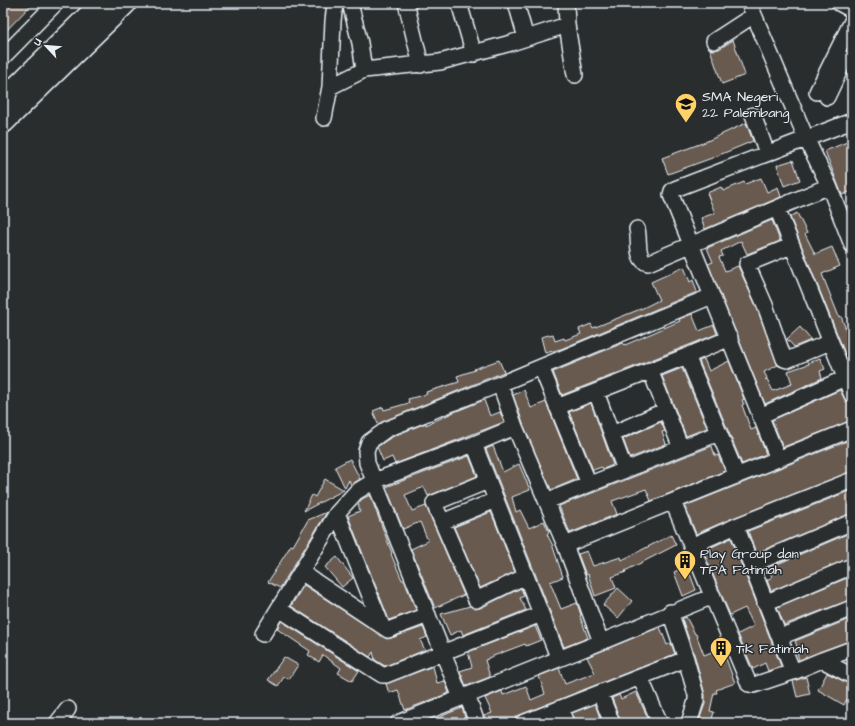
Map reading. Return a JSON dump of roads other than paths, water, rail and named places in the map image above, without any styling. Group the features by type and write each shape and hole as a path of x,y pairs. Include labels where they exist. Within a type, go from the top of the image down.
{"highway":[{"path":"3,122 10,96 102,3"},
{"path":"10,96 125,3"}],"street":[{"path":"3,58 56,3"},
{"path":"324,118 330,87 335,3"},
{"path":"350,3 360,43 364,70"},
{"path":"406,3 421,65"},
{"path":"459,3 474,54"},
{"path":"516,3 526,38"},
{"path":"566,3 567,25 574,75"},
{"path":"839,3 852,10"},
{"path":"714,41 751,9 806,138 829,186 852,245"},
{"path":"852,21 822,95 852,43"},
{"path":"330,87 364,70 440,62 474,54 567,25"},
{"path":"753,115 767,153"},
{"path":"778,459 671,195 672,191 675,189 852,121"},
{"path":"637,229 639,253 642,260 646,263 829,186"},
{"path":"777,208 852,395"},
{"path":"791,246 747,264 765,305 784,359 787,360 830,342"},
{"path":"477,723 443,653 367,463 366,451 369,442 387,429 712,296"},
{"path":"557,407 730,338"},
{"path":"687,356 737,476"},
{"path":"541,367 589,484"},
{"path":"650,370 681,448"},
{"path":"760,416 845,378"},
{"path":"500,384 515,427 565,545 601,642"},
{"path":"596,392 625,470"},
{"path":"612,434 666,410"},
{"path":"263,634 337,513 356,492 374,481 474,444 515,427"},
{"path":"565,545 852,429"},
{"path":"547,501 719,433"},
{"path":"474,444 559,659"},
{"path":"691,546 736,526 852,480"},
{"path":"488,481 434,503 476,600 526,576"},
{"path":"442,522 496,500"},
{"path":"673,502 750,684 754,685 793,672 852,649"},
{"path":"337,513 382,626"},
{"path":"751,565 852,522"},
{"path":"736,526 793,672"},
{"path":"765,603 852,566"},
{"path":"301,572 388,630 428,615"},
{"path":"398,723 428,718 464,697 601,642 670,612 713,596"},
{"path":"780,637 852,608"},
{"path":"279,609 382,675 386,675 541,614"},
{"path":"670,612 686,659 696,701 689,723"},
{"path":"522,723 686,659"},
{"path":"822,660 852,676"},
{"path":"640,677 660,723"},
{"path":"600,693 612,723"},
{"path":"560,708 566,723"},
{"path":"57,723 68,709"}],"waterway":[{"path":"820,723 834,721 845,723"}],"place":[{"name":"SMA Negeri 22 Palembang","path":"686,124"},
{"name":"Play Group dan TPA Fatimah","path":"685,580"},
{"name":"TK Fatimah","path":"721,668"}]}
